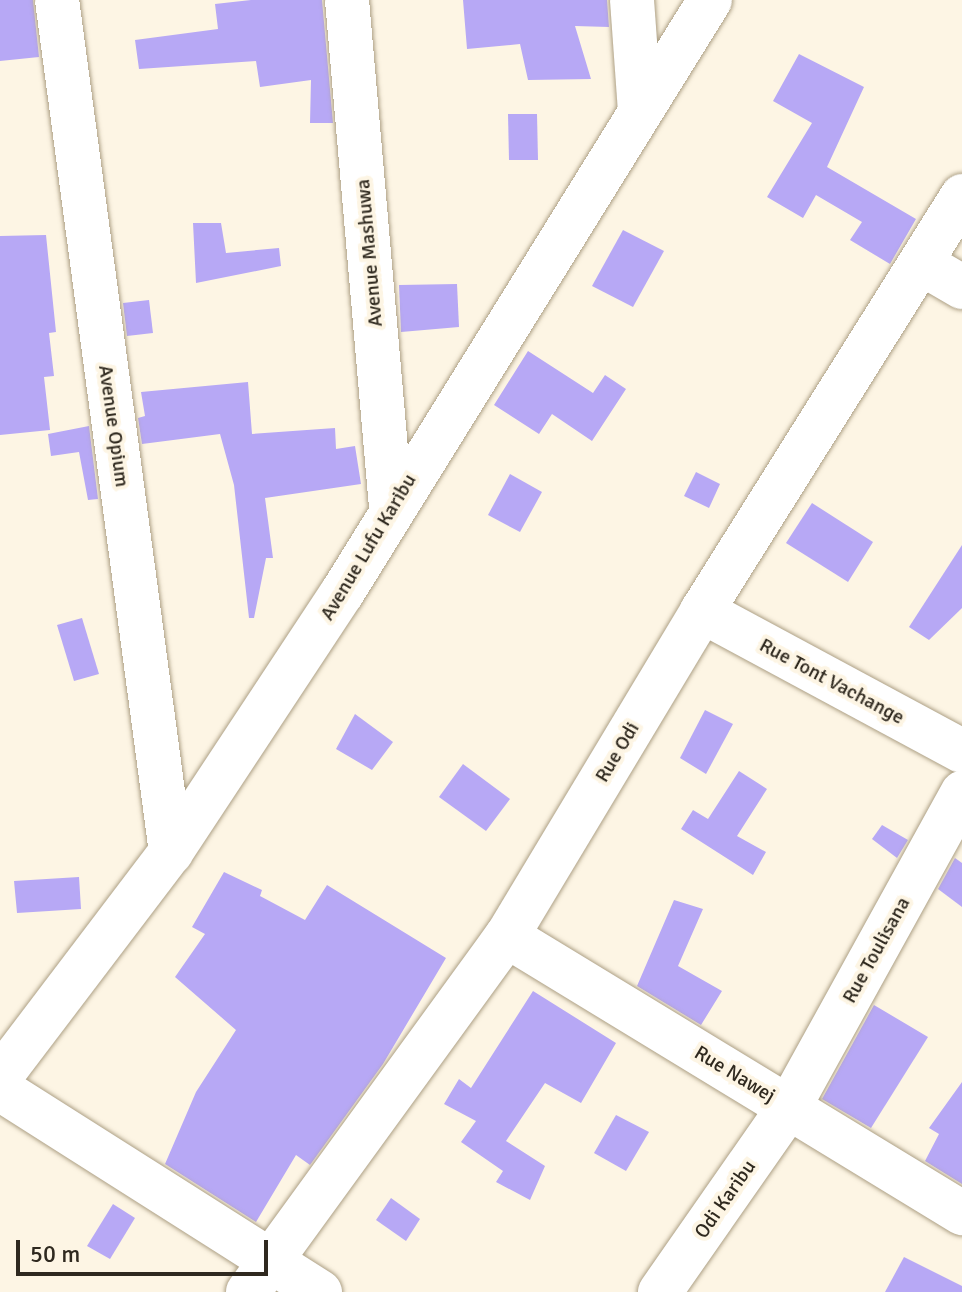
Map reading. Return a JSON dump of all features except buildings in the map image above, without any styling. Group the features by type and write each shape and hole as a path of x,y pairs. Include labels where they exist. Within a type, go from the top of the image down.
{"street":[{"name":"Avenue Opium","path":"57,0 171,852"},
{"name":"Avenue Mashuwa","path":"347,0 391,507"},
{"path":"632,0 640,111"},
{"name":"Avenue Lufu Karibu","path":"0,1077 171,852 342,593 391,507 710,0"},
{"name":"Rue Odi","path":"259,1276 507,936 702,611 962,196"},
{"path":"921,263 962,287"},
{"name":"Rue Tont Vachange","path":"702,611 962,751"},
{"name":"Rue Toulisana","path":"789,1107 962,793"},
{"name":"Rue Nawej","path":"507,936 962,1213"},
{"path":"0,1089 259,1276 320,1292"},
{"name":"Odi Karibu","path":"660,1292 789,1107"}]}
